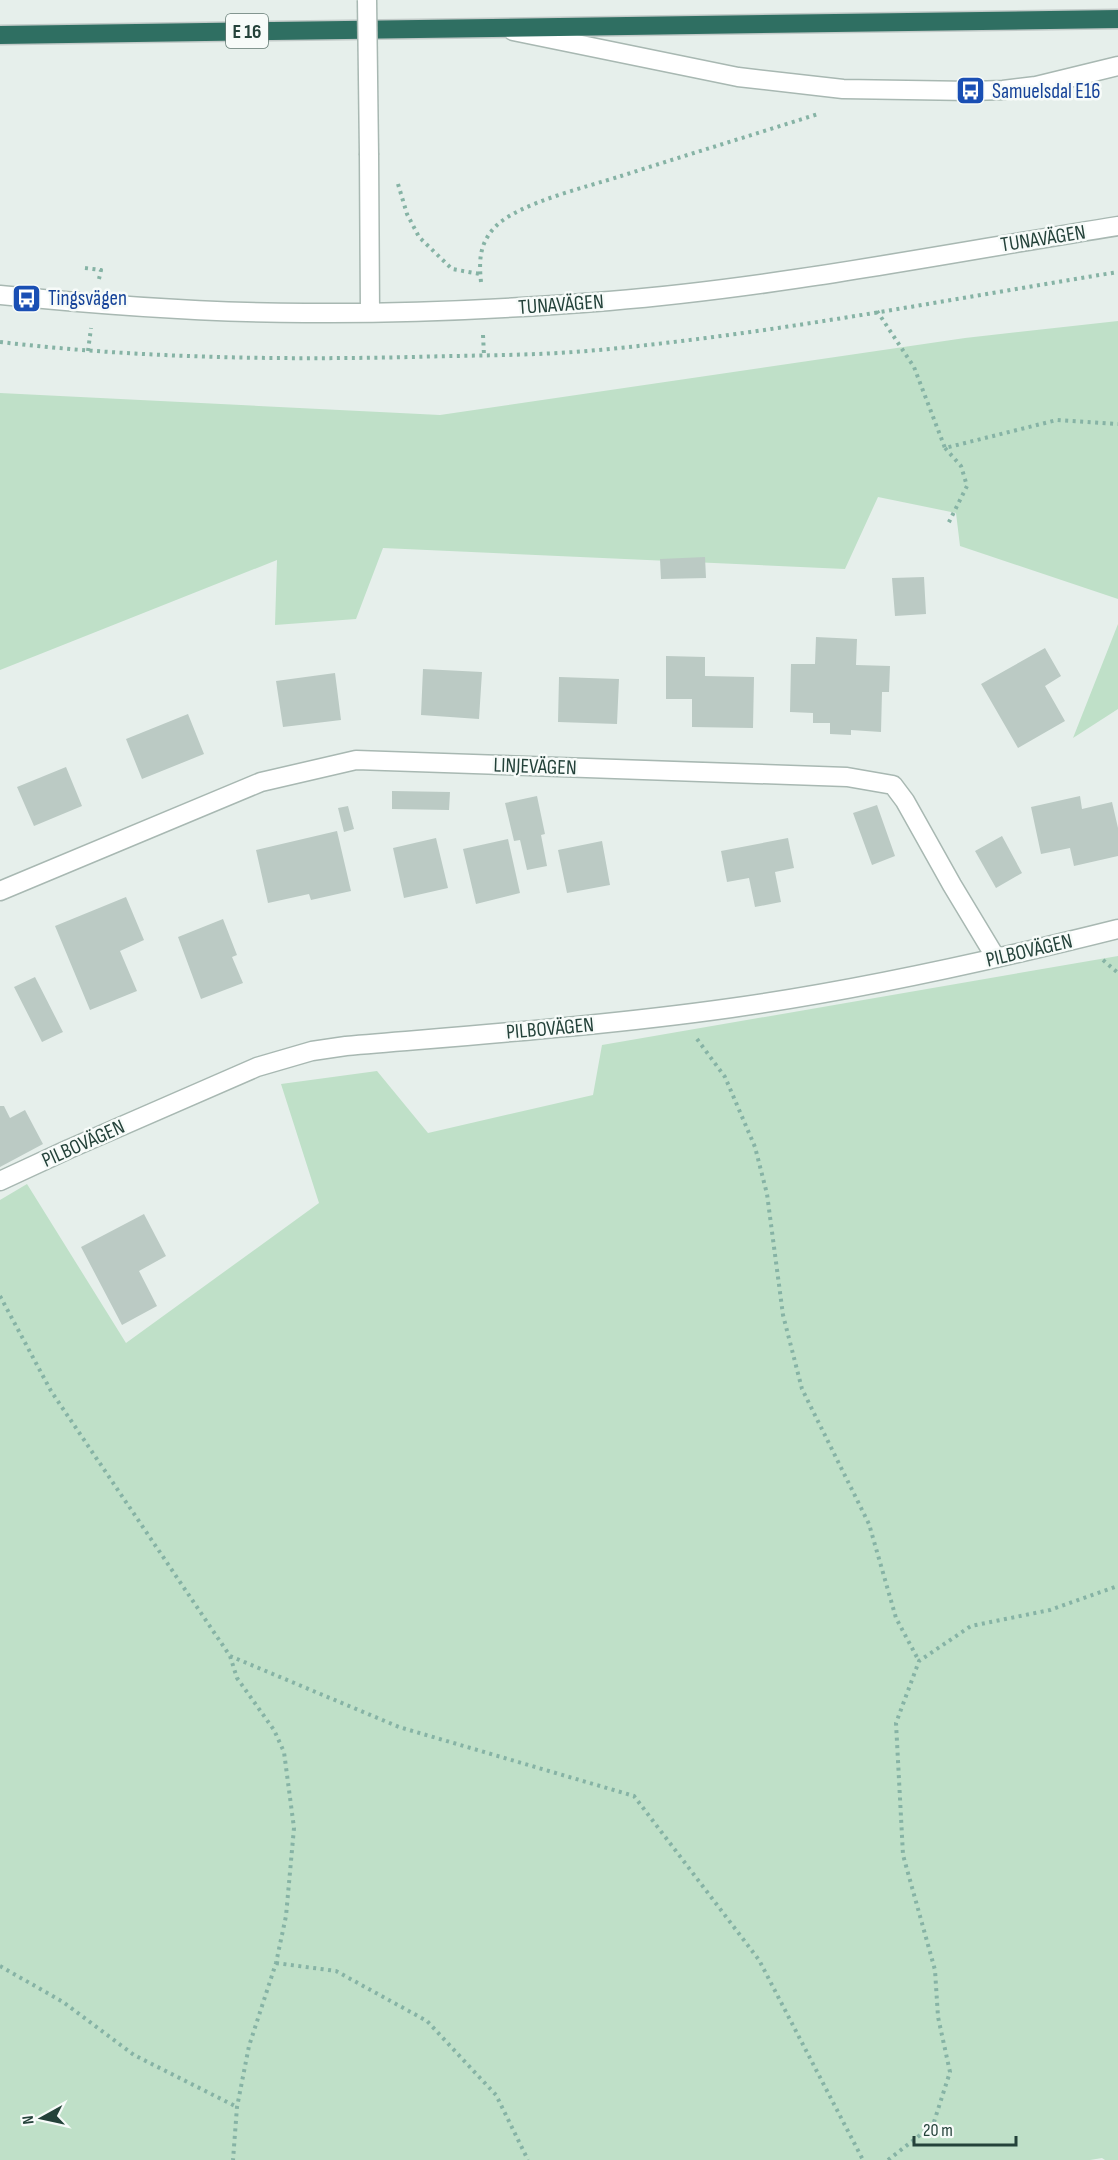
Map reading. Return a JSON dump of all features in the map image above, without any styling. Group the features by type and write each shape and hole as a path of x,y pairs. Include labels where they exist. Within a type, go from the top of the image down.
{"highway":[{"name":"E 16","path":"0,35 1118,19"}],"street":[{"path":"367,0 370,313"},
{"path":"494,27 738,77 843,89 1002,90 1036,86 1118,66"},
{"name":"TUNAVÄGEN","path":"0,295 202,311 370,313 483,309 612,300 714,289 1118,226"},
{"name":"LINJEVÄGEN","path":"0,891 261,782 356,760 847,777 893,785 905,801 996,958"},
{"name":"PILBOVÄGEN","path":"0,1181 235,1077 312,1051 594,1024 830,992 996,958 1118,929"}],"path":[{"path":"483,355 480,274 482,243 495,227 514,212 579,189 825,112"},
{"path":"397,174 400,194 419,237 452,269 480,274"},
{"path":"0,342 76,351 227,358 483,355 597,350 877,311 1118,272"},
{"path":"877,311 914,367 945,448 961,466 967,486 948,524"},
{"path":"945,448 1057,420 1118,424"},
{"path":"678,1014 725,1077 755,1147 767,1194 783,1315 802,1389 868,1524 896,1618 919,1661"},
{"path":"0,1296 51,1391 230,1656 237,1678 274,1730 284,1752 294,1828 286,1916 276,1963 249,2046 237,2107 233,2160"},
{"path":"888,2160 933,2125 950,2072 938,2017 935,1970 903,1855 896,1722 919,1661 971,1626 1050,1610 1118,1586"},
{"path":"230,1656 399,1727 634,1796 759,1960 863,2160"},
{"path":"276,1963 336,1971 427,2020 496,2095 528,2160"},
{"path":"0,1966 63,2002 134,2055 237,2107"}],"green space":[{"path":"1118,321 1118,599 960,546 956,513 878,497 845,569 383,548 356,619 275,625 277,560 0,670 0,393 440,415 965,338"},
{"path":"1118,624 1118,709 1073,738"},
{"path":"1118,956 1118,2160 1102,2158 1090,2160 0,2160 0,1200 27,1184 126,1343 319,1203 281,1084 377,1071 428,1133 593,1095 602,1045"}],"building":[{"path":"705,557 706,578 661,579 660,559"},
{"path":"924,577 926,614 895,616 892,578"},
{"path":"816,637 857,639 856,665 890,666 889,692 882,692 881,732 851,730 851,735 830,734 830,723 813,723 813,713 790,712 791,664 815,664"},
{"path":"1045,648 1061,676 1045,686 1065,721 1018,748 981,684"},
{"path":"666,656 705,657 705,676 754,677 753,728 692,727 692,699 666,699"},
{"path":"423,669 482,672 479,719 421,715"},
{"path":"335,673 341,720 283,727 276,681"},
{"path":"559,677 619,679 617,724 558,722"},
{"path":"188,714 204,754 142,779 126,739"},
{"path":"66,767 82,806 34,826 17,787"},
{"path":"392,791 450,792 449,810 392,809"},
{"path":"537,796 545,834 541,835 547,866 527,870 520,840 514,841 505,803"},
{"path":"1080,796 1082,809 1112,802 1118,828 1118,856 1074,866 1070,848 1041,854 1031,807"},
{"path":"877,805 895,856 872,865 853,813"},
{"path":"348,806 354,829 344,832 338,808"},
{"path":"337,831 351,891 311,900 309,894 268,903 256,850"},
{"path":"1002,836 1022,873 996,888 975,851"},
{"path":"436,838 448,888 404,898 393,848"},
{"path":"788,838 794,868 775,872 781,902 755,907 749,878 727,882 721,851"},
{"path":"508,839 520,893 476,904 463,849"},
{"path":"602,841 610,885 567,893 558,850"},
{"path":"126,897 144,940 120,951 137,991 90,1010 55,926"},
{"path":"223,919 237,955 232,957 243,983 201,999 178,937"},
{"path":"35,977 63,1032 42,1042 14,987"},
{"path":"0,1106 4,1106 10,1118 25,1110 43,1144 0,1167"},
{"path":"144,1214 166,1256 139,1271 157,1306 122,1325 81,1247"}],"place":[{"name":"Samuelsdal E16","path":"971,91"},
{"name":"Tingsvägen","path":"27,298"}]}
